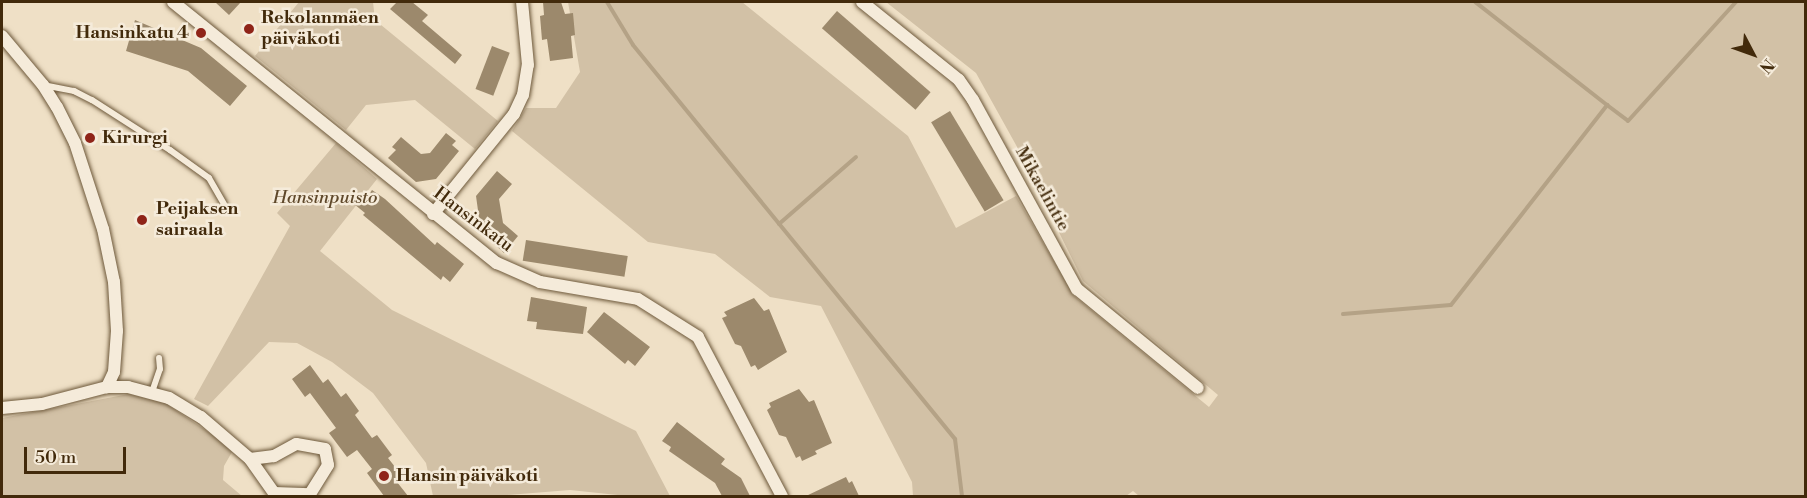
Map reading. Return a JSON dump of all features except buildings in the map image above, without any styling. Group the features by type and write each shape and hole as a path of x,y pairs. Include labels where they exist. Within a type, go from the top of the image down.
{"street":[{"name":"Hansinkatu","path":"173,2 433,214 497,263 540,282 638,299 698,337 782,496"},
{"path":"433,214 514,114 524,95 528,65 522,2"},
{"name":"Mikaelintie","path":"862,2 959,80 973,100 1077,289 1198,388"},
{"path":"2,36 43,85 75,143 103,229 114,282 117,331 114,372 107,387"},
{"path":"2,408 42,404 107,387 152,392 169,398 201,417 250,459 274,493 310,494 328,465 325,449 296,444 274,456 250,459"}],"lane":[{"path":"43,85 74,91 92,100 170,150 209,178 224,204"},
{"path":"152,392 160,369 159,358"}],"green space":[{"path":"299,2 373,2 375,20 498,121 475,149 415,100 366,105 346,130 255,56"},
{"path":"568,2 742,2 908,136 956,228 1016,196 1074,296 1209,407 1218,395 1083,281 1016,145 976,73 886,2 1805,2 1805,496 1139,496 1133,491 1126,496 913,496 912,482 821,306 770,297 715,254 648,242 512,131 526,108 556,108 580,72"},
{"name":"Hansinpuisto","path":"336,143 377,179 320,251 392,310 636,431 670,496 627,496 570,490 496,496 433,496 426,463 373,393 332,362 297,343 269,342 208,406 194,399 290,226 277,213"},
{"path":"129,394 165,403 220,440 232,452 224,466 223,480 242,496 2,496 2,418"}],"waterway":[{"path":"607,2 633,45 955,439 962,496"},
{"path":"1343,314 1451,305 1607,105 1475,2"},
{"path":"1607,105 1628,121 1736,2"},
{"path":"779,224 856,157"}],"place":[{"name":"Rekolanmäen päiväkoti","path":"249,29"},
{"name":"Hansinkatu 4","path":"201,33"},
{"name":"Kirurgi","path":"90,138"},
{"name":"Peijaksen sairaala","path":"142,220"},
{"name":"Hansin päiväkoti","path":"384,476"}]}
